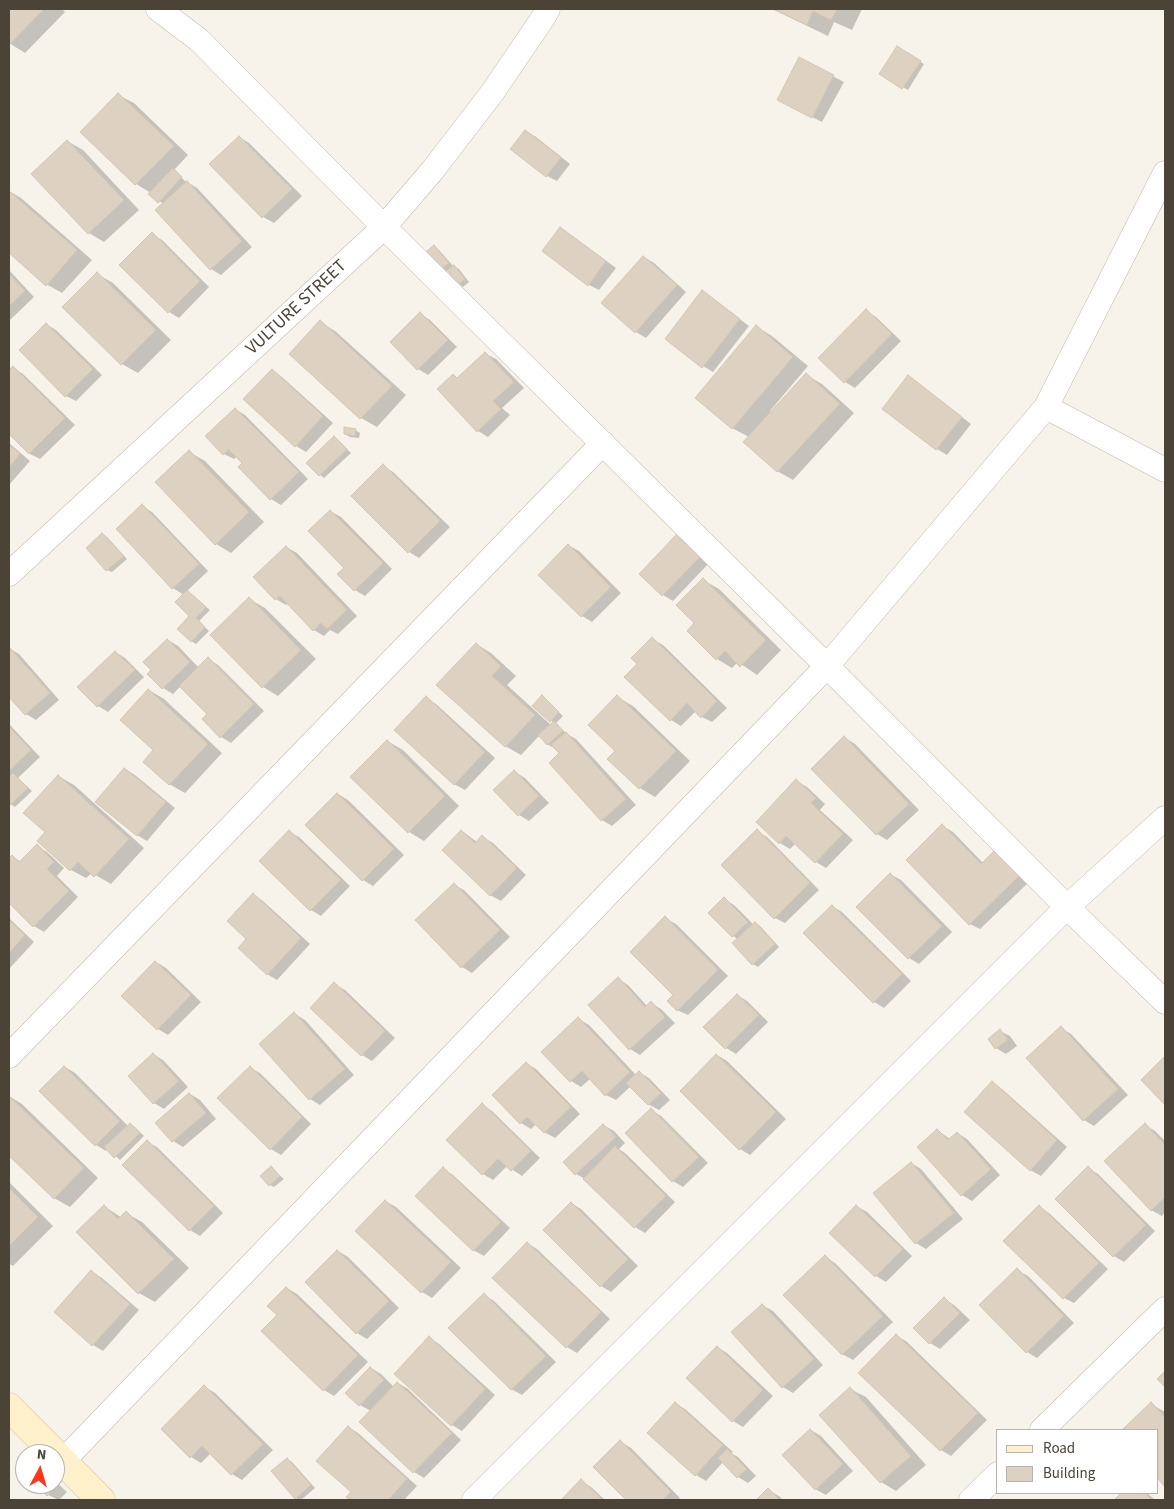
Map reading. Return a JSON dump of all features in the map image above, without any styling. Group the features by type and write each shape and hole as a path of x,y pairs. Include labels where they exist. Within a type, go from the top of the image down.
{"street":[{"path":"158,9 199,40 384,227 1067,907 1165,1002"},
{"name":"VULTURE STREET","path":"9,574 384,227 432,171 492,93 548,9"},
{"path":"65,1459 827,666 1046,407 1165,174"},
{"path":"1046,407 1165,470"},
{"path":"9,1056 603,444"},
{"path":"474,1500 1067,907 1165,818"},
{"path":"1043,1429 1165,1309"},
{"path":"9,1407 46,1444"},
{"path":"65,1463 101,1500"},
{"path":"971,1500 996,1476"}],"building":[{"path":"9,9 44,9 9,45"},
{"path":"773,9 837,9 831,20 813,11 807,25"},
{"path":"897,46 921,61 902,89 879,74"},
{"path":"799,57 834,75 812,118 777,100"},
{"path":"118,93 174,146 135,185 80,132"},
{"path":"525,130 561,157 546,177 510,149"},
{"path":"239,136 292,189 262,218 209,164"},
{"path":"67,140 124,200 88,234 31,174"},
{"path":"173,168 182,177 158,203 148,194"},
{"path":"187,181 242,241 210,270 155,210"},
{"path":"9,191 77,250 46,286 9,253"},
{"path":"560,227 606,261 588,286 542,251"},
{"path":"152,232 200,281 168,313 119,265"},
{"path":"434,245 449,263 440,270 426,252"},
{"path":"643,256 677,285 635,333 601,303"},
{"path":"454,265 465,279 458,285 447,270"},
{"path":"97,272 156,330 121,365 62,307"},
{"path":"9,274 25,291 9,306"},
{"path":"702,290 740,319 702,368 665,339"},
{"path":"866,309 892,334 844,383 818,358"},
{"path":"420,312 448,340 417,370 390,342"},
{"path":"320,320 392,386 360,419 289,354"},
{"path":"46,323 93,369 65,397 19,350"},
{"path":"756,325 793,357 732,429 695,398"},
{"path":"485,352 514,382 493,401 501,409 477,432 437,389 453,374 457,378"},
{"path":"13,366 65,418 29,454 9,434 9,370"},
{"path":"272,369 323,416 295,447 243,399"},
{"path":"806,373 840,404 777,472 743,442"},
{"path":"908,375 962,417 936,450 882,409"},
{"path":"235,408 299,472 270,500 238,467 242,463 228,449 223,455 205,436"},
{"path":"344,427 356,429 355,436 344,434"},
{"path":"334,436 347,449 319,476 306,463"},
{"path":"9,445 20,454 9,467"},
{"path":"189,450 249,512 215,545 155,482"},
{"path":"383,464 440,521 408,553 351,496"},
{"path":"142,504 199,564 172,589 116,529"},
{"path":"330,510 383,563 354,591 337,574 344,568 308,531"},
{"path":"102,533 124,556 106,571 86,548"},
{"path":"676,535 700,557 662,596 639,574"},
{"path":"568,544 611,587 581,617 538,575"},
{"path":"286,546 347,610 327,629 321,623 313,631 280,596 275,600 253,577"},
{"path":"703,578 766,640 740,667 725,651 716,660 687,631 694,623 676,605"},
{"path":"187,590 206,607 196,618 205,627 191,642 177,629 189,616 175,602"},
{"path":"249,597 301,650 262,688 210,635"},
{"path":"652,637 717,701 701,718 687,703 670,721 624,677 637,664 631,658"},
{"path":"167,639 190,662 162,689 147,674 151,670 143,662"},
{"path":"476,643 501,666 492,676 535,715 505,747 436,685"},
{"path":"9,647 50,693 25,715 9,697"},
{"path":"115,651 135,670 97,707 77,687"},
{"path":"208,657 254,704 220,738 202,719 207,714 179,686"},
{"path":"148,689 208,744 169,785 143,762 153,750 120,720"},
{"path":"542,695 559,712 550,722 532,706"},
{"path":"617,695 676,751 639,789 607,759 615,751 588,725"},
{"path":"426,696 485,752 454,785 394,730"},
{"path":"554,721 563,731 547,745 538,735"},
{"path":"9,727 31,750 9,771"},
{"path":"566,732 626,799 601,821 549,763 559,753 551,745"},
{"path":"844,736 909,804 876,835 811,769"},
{"path":"387,740 445,796 408,833 350,777"},
{"path":"124,768 166,802 137,836 95,802"},
{"path":"514,770 539,796 518,816 493,790"},
{"path":"13,773 28,788 10,805 9,777"},
{"path":"58,775 129,839 94,877 78,862 70,871 37,841 45,832 23,813"},
{"path":"796,779 816,798 811,803 843,834 815,863 786,836 779,844 756,822"},
{"path":"337,793 394,849 362,881 305,825"},
{"path":"942,824 981,864 995,850 1020,875 969,925 906,860"},
{"path":"757,829 810,883 774,919 721,865"},
{"path":"289,830 341,880 310,911 259,861"},
{"path":"461,830 475,843 482,835 517,868 490,896 442,850"},
{"path":"37,844 54,862 47,869 69,891 33,927 9,903 9,858 12,855 19,862"},
{"path":"890,873 942,926 908,959 856,907"},
{"path":"454,883 500,930 461,968 415,920"},
{"path":"253,893 301,938 267,975 238,948 246,939 227,921"},
{"path":"724,897 748,922 732,937 708,913"},
{"path":"832,905 902,974 873,1003 803,933"},
{"path":"665,916 718,970 677,1011 667,1001 673,995 630,952"},
{"path":"9,920 25,935 9,953"},
{"path":"755,922 775,944 752,965 732,943"},
{"path":"155,961 191,995 157,1030 121,996"},
{"path":"618,977 645,1007 651,1001 665,1017 629,1050 588,1005"},
{"path":"334,982 385,1031 361,1056 310,1008"},
{"path":"737,994 759,1015 725,1049 703,1027"},
{"path":"294,1012 345,1069 309,1100 259,1044"},
{"path":"578,1017 630,1072 605,1096 582,1071 570,1082 541,1052"},
{"path":"1061,1026 1118,1089 1083,1121 1026,1058"},
{"path":"1000,1029 1008,1040 995,1049 988,1039"},
{"path":"153,1053 179,1081 153,1104 128,1076"},
{"path":"716,1054 776,1112 739,1150 680,1091"},
{"path":"1165,1056 1165,1105 1141,1080"},
{"path":"526,1062 571,1107 544,1133 527,1117 520,1124 492,1095"},
{"path":"64,1066 120,1121 95,1146 39,1091"},
{"path":"250,1066 302,1117 270,1150 217,1098"},
{"path":"639,1071 661,1093 648,1105 626,1083"},
{"path":"992,1081 1057,1140 1030,1171 964,1112"},
{"path":"189,1093 206,1113 172,1142 155,1123"},
{"path":"9,1096 84,1168 54,1199 9,1156"},
{"path":"482,1103 531,1151 511,1171 498,1159 482,1175 446,1140"},
{"path":"651,1108 699,1157 672,1182 625,1133"},
{"path":"130,1123 140,1133 114,1158 104,1147"},
{"path":"1145,1123 1165,1145 1165,1197 1151,1211 1104,1161"},
{"path":"603,1124 616,1137 575,1175 563,1162"},
{"path":"937,1129 948,1140 957,1132 991,1169 961,1196 917,1147"},
{"path":"147,1140 214,1206 189,1231 122,1165"},
{"path":"615,1146 666,1196 634,1228 583,1179"},
{"path":"911,1162 954,1213 915,1244 873,1193"},
{"path":"271,1166 280,1176 269,1186 260,1176"},
{"path":"1088,1166 1146,1225 1113,1257 1055,1199"},
{"path":"443,1167 501,1222 473,1251 415,1196"},
{"path":"9,1188 38,1217 9,1246"},
{"path":"385,1200 451,1262 421,1293 355,1231"},
{"path":"571,1202 628,1259 600,1287 543,1230"},
{"path":"104,1205 118,1219 126,1211 174,1259 138,1294 76,1232"},
{"path":"856,1205 903,1249 875,1277 829,1233"},
{"path":"1039,1205 1099,1263 1063,1299 1003,1241"},
{"path":"527,1242 601,1312 566,1348 492,1278"},
{"path":"337,1250 389,1301 356,1334 305,1282"},
{"path":"825,1255 883,1316 842,1355 783,1295"},
{"path":"1017,1268 1064,1316 1026,1353 979,1305"},
{"path":"91,1270 130,1304 92,1346 54,1312"},
{"path":"286,1287 358,1355 323,1391 261,1331 277,1315 267,1306"},
{"path":"484,1293 546,1356 511,1390 448,1328"},
{"path":"944,1297 960,1313 929,1344 913,1328"},
{"path":"762,1304 814,1359 782,1388 731,1332"},
{"path":"896,1334 978,1413 940,1451 858,1373"},
{"path":"429,1336 485,1389 451,1426 394,1374"},
{"path":"717,1346 763,1390 732,1422 686,1378"},
{"path":"370,1367 384,1380 359,1406 345,1393"},
{"path":"1165,1371 1165,1387 1157,1379"},
{"path":"397,1382 452,1433 413,1473 359,1422"},
{"path":"204,1385 263,1444 231,1475 202,1446 190,1458 161,1429"},
{"path":"850,1387 911,1456 880,1483 819,1415"},
{"path":"675,1402 723,1445 695,1476 647,1433"},
{"path":"1151,1402 1165,1417 1165,1487 1159,1480 1159,1429 1123,1429"},
{"path":"348,1426 407,1479 388,1500 350,1500 346,1497 351,1492 316,1461"},
{"path":"810,1429 843,1464 815,1490 782,1455"},
{"path":"620,1440 671,1492 662,1500 626,1500 593,1467"},
{"path":"727,1449 747,1469 737,1478 718,1458"},
{"path":"287,1458 311,1485 295,1499 271,1471"},
{"path":"581,1479 603,1500 561,1500"},
{"path":"768,1488 780,1500 756,1500"},
{"path":"1120,1494 1146,1494 1152,1500 1114,1500"}]}
